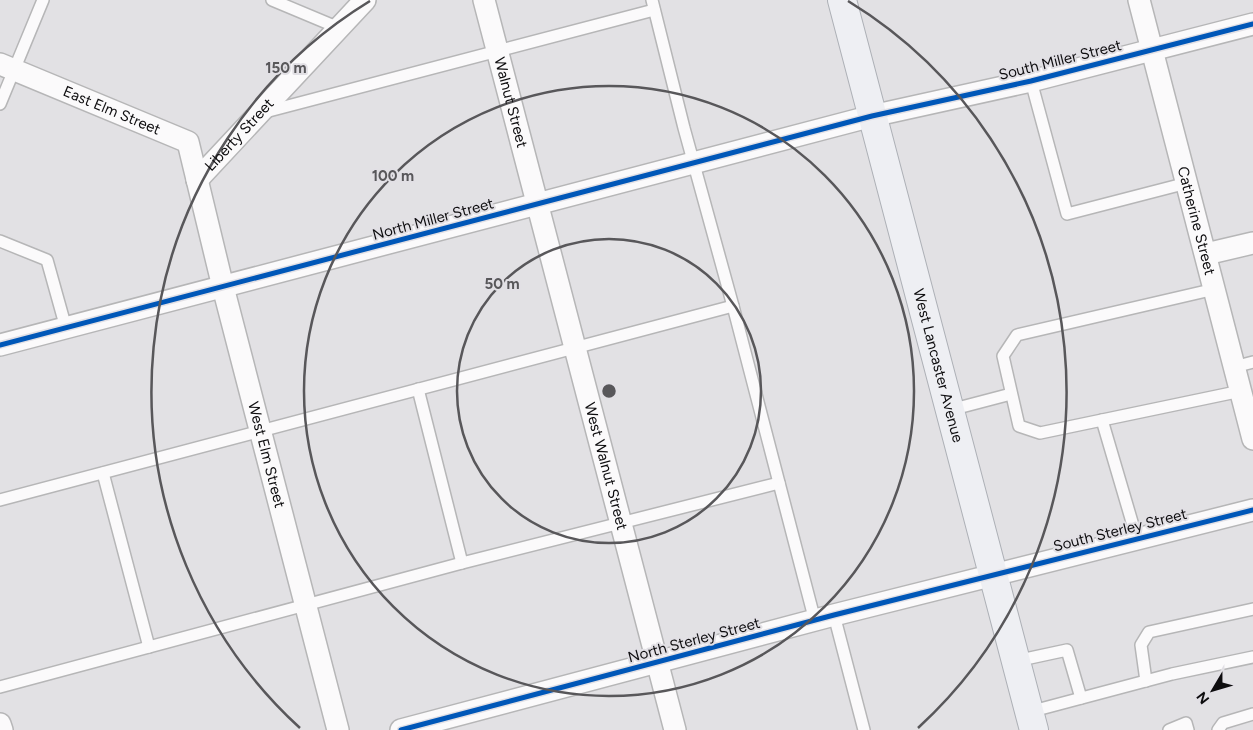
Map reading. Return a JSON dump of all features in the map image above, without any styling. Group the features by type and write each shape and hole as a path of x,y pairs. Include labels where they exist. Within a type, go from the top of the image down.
{"main road":[{"name":"West Lancaster Avenue","path":"842,0 1031,721"}],"street":[{"name":"Liberty Street","path":"197,180 365,0"},
{"name":"Walnut Street","path":"484,0 537,205"},
{"name":"Catherine Street","path":"1139,0 1215,289 1244,364 1240,390 1253,439"},
{"name":"South Miller Street","path":"872,116 1031,82 1253,24"},
{"name":"East Elm Street","path":"7,67 188,142 197,180"},
{"name":"North Miller Street","path":"0,345 872,116"},
{"name":"West Elm Street","path":"197,180 260,432 338,730"},
{"name":"West Walnut Street","path":"537,205 675,730"},
{"path":"1206,254 1253,242"},
{"name":"South Sterley Street","path":"993,576 1253,510"},
{"name":"North Sterley Street","path":"401,730 825,618 993,576"},
{"path":"0,724 2,730"}],"lane":[{"path":"0,104 7,67 43,0"},
{"path":"272,0 339,28"},
{"path":"258,114 497,50 653,5 779,482 864,730"},
{"path":"1031,82 1067,214 1187,183"},
{"path":"0,241 48,260 66,328"},
{"path":"1215,289 1017,335 1003,356 1019,426 1040,433 1240,390"},
{"path":"0,500 733,306"},
{"path":"418,389 462,564"},
{"path":"950,410 1012,394"},
{"path":"1102,420 1137,539"},
{"path":"103,473 149,647"},
{"path":"0,687 621,522 779,482"},
{"path":"1146,681 1141,645 1149,632 1253,609"},
{"path":"1016,661 1067,650 1081,698"},
{"path":"1031,721 1081,698 1172,674 1253,657"},
{"path":"1218,730 1223,723 1253,714"},
{"path":"1169,730 1186,723 1188,730"}],"cycle path":[{"path":"0,345 872,116 1031,81 1253,24"},
{"path":"401,730 834,615 1253,510"}]}
